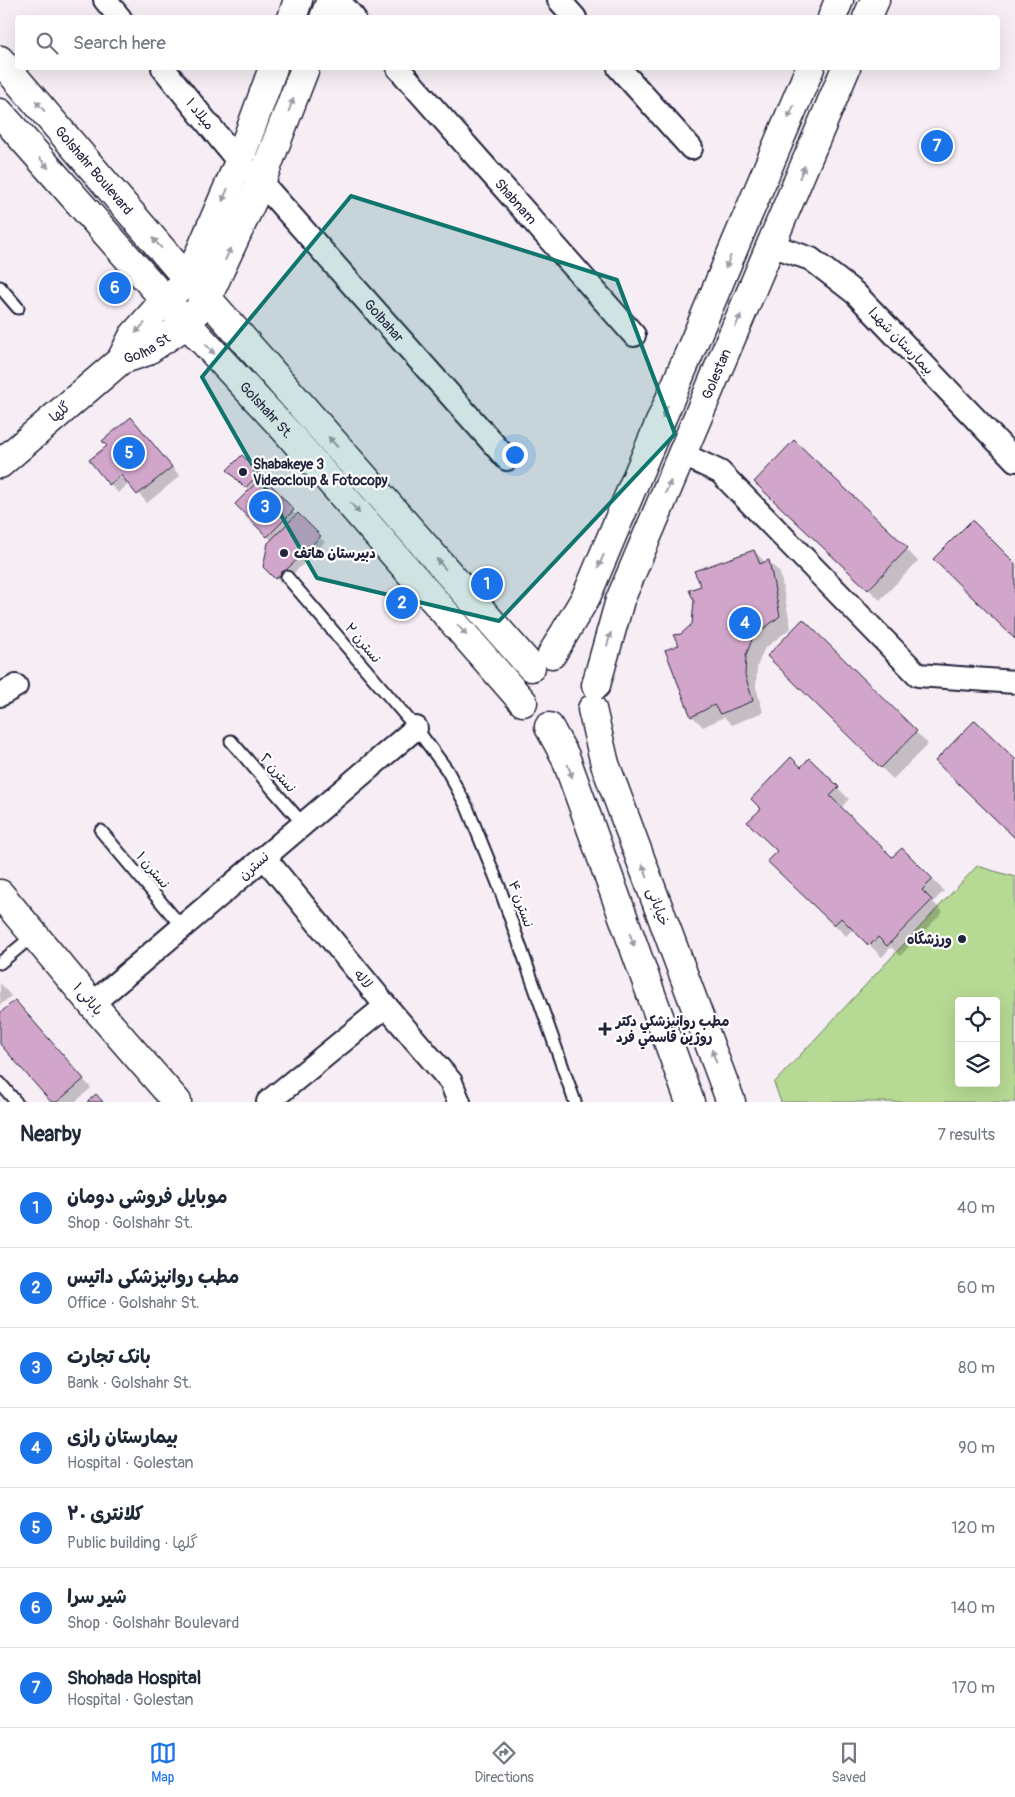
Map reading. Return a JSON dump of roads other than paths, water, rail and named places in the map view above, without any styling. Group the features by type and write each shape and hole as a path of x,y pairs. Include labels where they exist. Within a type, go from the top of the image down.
{"main road":[{"path":"293,15 298,0"},
{"path":"325,15 331,0"},
{"path":"833,15 839,0"},
{"path":"868,15 875,0"},
{"name":"Golshahr Boulevard","path":"0,60 198,289"},
{"name":"Golha St","path":"121,360 145,352 187,324 238,161 272,70"},
{"name":"Golha St","path":"121,360 132,336 165,300 198,289 261,182 304,70"},
{"path":"559,660 592,674 594,697 584,719 574,726 561,729 549,727 538,722 529,713 523,702 522,689 524,678 559,660 809,70"},
{"name":"Golestan","path":"594,697 620,600 845,70"},
{"path":"0,113 165,300"},
{"name":"Golshahr St.","path":"198,289 559,660"},
{"name":"Golshahr St.","path":"165,300 288,433 523,702"},
{"name":"گلها","path":"0,464 121,360"},
{"name":"خیابانی","path":"594,697 605,764 731,1102"},
{"path":"549,727 565,756 690,1102"},
{"name":"بابائی ۱","path":"0,894 177,1102"}],"street":[{"path":"106,0 118,15"},
{"path":"338,0 351,15"},
{"path":"559,0 572,15"},
{"name":"میلاد ۱","path":"165,70 238,161 261,182"},
{"name":"Shabnam","path":"400,70 634,335"},
{"path":"621,70 691,148"},
{"name":"Golbahar","path":"261,182 507,459"},
{"name":"بیمارستان شهدا","path":"771,245 811,259 855,293 1015,460"},
{"path":"682,454 720,472 918,675 1015,682"},
{"name":"نسترن","path":"92,1004 416,728"},
{"name":"لاله","path":"264,857 451,1082 459,1102"},
{"path":"268,1102 386,1006"}],"lane":[{"path":"0,287 18,308"},
{"name":"نسترن ٣","path":"287,577 416,728"},
{"name":"نسترن ۴","path":"416,728 447,770 474,824 499,886 575,1102"},
{"name":"نسترن ٢","path":"231,741 303,824"},
{"name":"نسترن ١","path":"102,831 182,927"},
{"path":"0,963 34,935"},
{"path":"0,1083 16,1102"}],"place":[{"name":"Shohada Hospital","path":"937,146"},
{"name":"شیر سرا","path":"115,288"},
{"name":"کلانتری ۲۰","path":"129,453"},
{"name":"Shabakeye 3 Videocloup & Fotocopy","path":"243,472"},
{"name":"بانک تجارت","path":"265,507"},
{"name":"دبیرستان هاتف","path":"284,553"},
{"name":"موبایل فروشی دومان","path":"487,584"},
{"name":"مطب روانپزشکی داتیس","path":"402,603"},
{"name":"بیمارستان رازی","path":"745,623"},
{"name":"ورزشگاه","path":"962,939"},
{"name":"مطب روانپزشكي دكتر روژين قاسمي فرد","path":"605,1029"}]}
